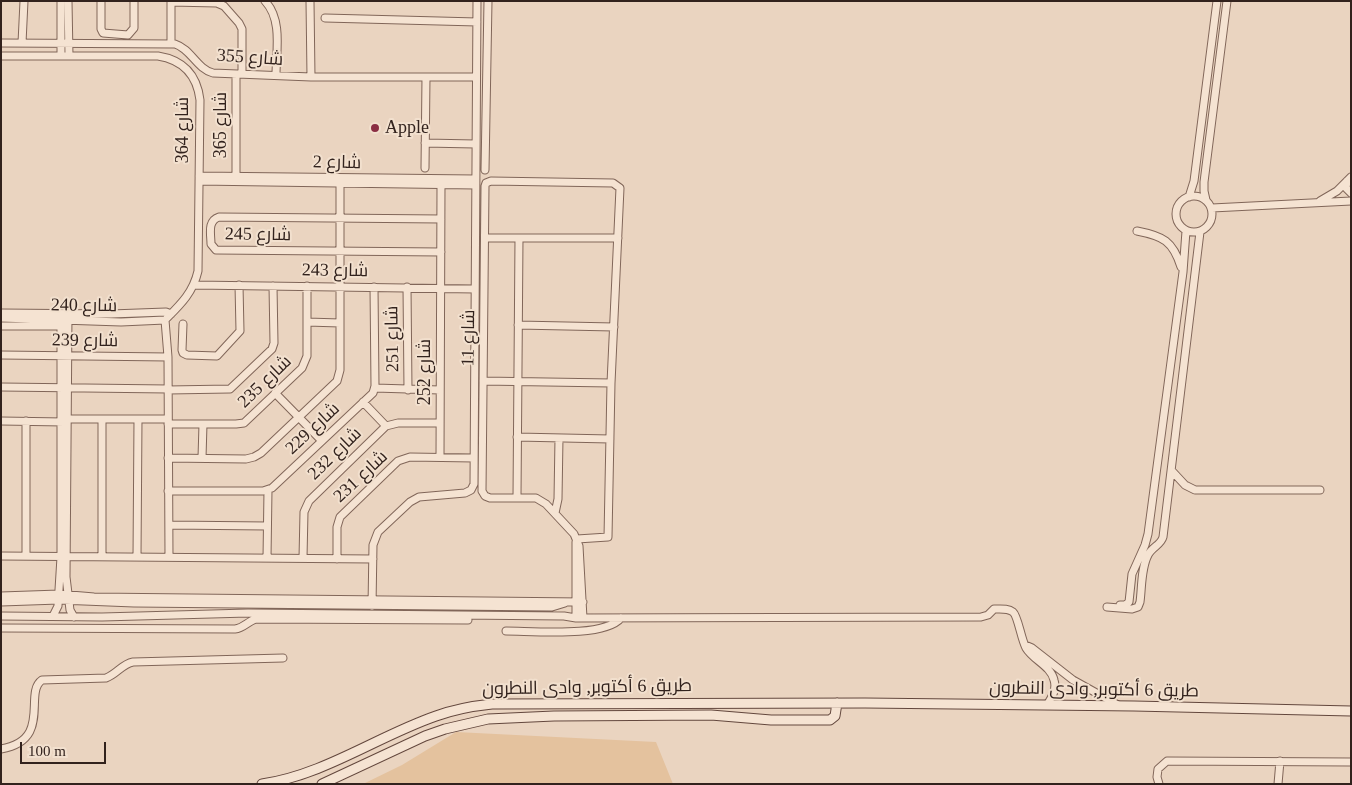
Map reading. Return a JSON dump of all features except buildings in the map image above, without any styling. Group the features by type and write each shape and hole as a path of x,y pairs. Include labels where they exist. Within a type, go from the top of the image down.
{"street":[{"path":"22,43 24,1"},
{"path":"61,1 65,43"},
{"path":"65,56 68,1"},
{"path":"101,1 101,29 103,33 128,35 134,28 134,1"},
{"path":"265,1 273,12 276,22 276,75"},
{"path":"310,1 310,77"},
{"name":"شارع 11","path":"373,559 376,536 414,499 423,496 465,493 471,490 474,484 477,1"},
{"path":"485,170 488,1"},
{"path":"1189,197 1194,181 1217,1"},
{"path":"1206,200 1198,196 1189,197 1181,202 1176,212 1178,223 1186,231 1194,233 1204,230 1211,222 1213,215 1212,208 1206,200 1204,182 1227,1"},
{"path":"1,43 171,43 171,2"},
{"name":"شارع 365","path":"171,2 214,2 224,6 242,29 236,177"},
{"path":"325,18 477,22"},
{"name":"شارع 355","path":"171,43 183,47 202,68 209,72 310,77 476,77"},
{"path":"1,56 158,56 183,65 191,56"},
{"name":"شارع 364","path":"166,323 171,314 188,297 195,285 198,271 199,90 193,76 183,65"},
{"path":"425,168 426,77"},
{"path":"425,143 475,144"},
{"name":"شارع 2","path":"198,179 236,177 332,180 340,183 441,185 475,182"},
{"name":"شارع 2","path":"198,179 475,182"},
{"path":"1349,179 1346,188 1351,193"},
{"path":"1317,202 1337,191 1349,179"},
{"name":"شارع 11","path":"517,497 490,498 484,496 482,490 485,186 488,182 494,180 616,184 620,188 618,238"},
{"path":"168,458 246,459 254,457 261,453 339,378 340,183"},
{"name":"شارع 252","path":"440,457 441,185"},
{"path":"1212,208 1351,201"},
{"name":"شارع 245","path":"441,218 219,217 214,219 211,224 211,244 216,250 441,252"},
{"path":"1137,231 1154,234 1169,243 1176,252 1183,272"},
{"path":"1129,602 1132,574 1148,534 1183,272 1186,231"},
{"path":"1136,608 1140,602 1146,562 1150,552 1161,542 1163,537 1200,232"},
{"path":"485,238 618,238 611,383 608,537 576,539"},
{"path":"519,238 517,497 536,498 546,504 576,539 575,550 579,602 577,618"},
{"name":"شارع 243","path":"195,285 476,289"},
{"path":"183,324 183,353 196,356 217,356 240,331 239,285"},
{"path":"1,387 168,390 230,389 270,353 274,343 273,286"},
{"name":"شارع 235","path":"1,421 138,419 204,424 244,423 302,368 306,360 307,286"},
{"path":"374,287 375,388 440,390"},
{"name":"شارع 251","path":"407,287 408,390"},
{"path":"1,326 111,314 166,312 171,314"},
{"path":"1,313 65,320 166,323 168,357 169,557"},
{"name":"شارع 240","path":"1,318 65,320"},
{"path":"65,320 64,557 70,610 74,617"},
{"path":"307,322 340,323"},
{"path":"518,325 614,327"},
{"name":"شارع 239","path":"1,355 168,357"},
{"path":"483,381 611,383"},
{"name":"شارع 229","path":"268,490 276,485 373,393 375,388"},
{"path":"275,393 322,441"},
{"path":"363,402 386,426"},
{"path":"102,419 102,557"},
{"path":"137,557 138,419"},
{"path":"26,421 26,556"},
{"name":"شارع 232","path":"303,558 304,512 306,504 386,426 398,423 440,423"},
{"path":"202,458 204,424"},
{"path":"517,437 610,439"},
{"path":"555,513 558,499 559,438"},
{"name":"شارع 231","path":"337,558 338,524 343,514 398,460 410,457 474,458"},
{"path":"1172,471 1184,485 1195,490 1320,490"},
{"path":"168,491 268,490 267,558"},
{"path":"169,525 267,526"},
{"path":"1145,545 1154,548"},
{"path":"1,556 373,559 372,603"},
{"path":"53,616 58,610 64,557"},
{"path":"1,596 372,603 579,602"},
{"path":"1,602 59,597"},
{"path":"1129,602 1125,605 1107,607 1136,608"},
{"path":"1129,602 1136,608"},
{"path":"1,616 74,617 248,613 562,620 577,618 982,617 988,615 994,609 1003,609 1010,610 1015,615 1020,636 1029,652 1053,676 1055,687 1047,705"},
{"path":"248,613 249,623"},
{"path":"225,614 229,623 225,629"},
{"path":"1,628 225,629 241,628 256,619 498,618"},
{"path":"506,630 590,631 610,626 621,618"},
{"path":"1025,644 1081,685 1121,706"},
{"path":"1,749 18,743 29,732 35,717 36,688 42,680 106,678 123,666 133,662 283,658"},
{"name":"طريق 6 أكتوبر, وادى النطرون","path":"262,784 283,780 310,771 419,722 470,706 512,703 1047,705 1351,712"},
{"name":"طريق 6 أكتوبر, وادى النطرون","path":"322,784 425,736 445,729 488,719 546,716 717,715 771,720 830,720 835,716 837,703"},
{"path":"1159,784 1158,768 1167,761 1351,762"},
{"path":"1278,784 1280,761"}],"sand":[{"path":"456,732 656,742 673,784 363,784 402,765"}],"place":[{"name":"Apple","path":"375,128"}]}
